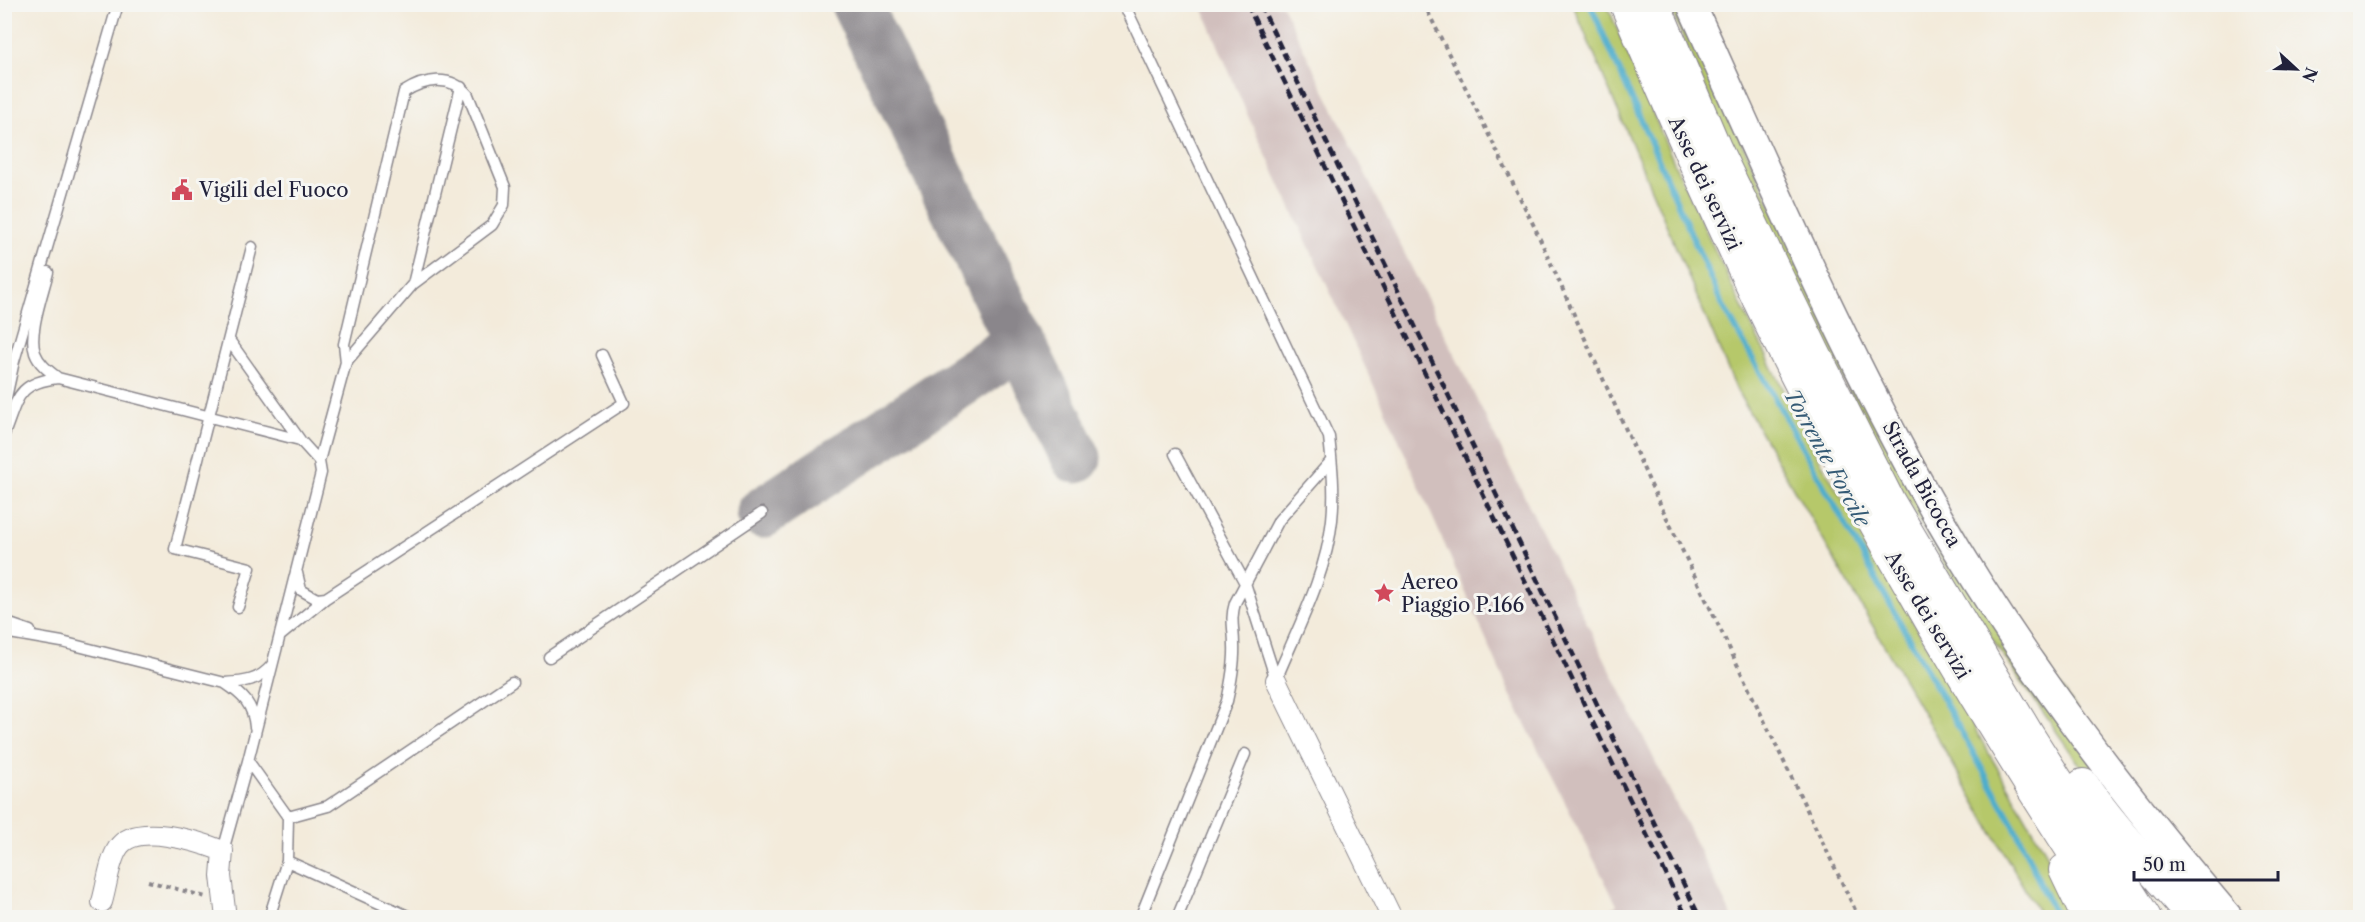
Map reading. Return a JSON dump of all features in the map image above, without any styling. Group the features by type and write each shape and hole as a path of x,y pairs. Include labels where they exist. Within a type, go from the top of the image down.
{"main road":[{"name":"Asse dei servizi","path":"1626,4 1692,158 1791,364 1885,541 2011,756 2117,918"},
{"name":"Asse dei servizi","path":"1654,4 1715,148 1889,502 2029,737 2145,918"},
{"name":"Strada Bicocca","path":"1691,4 1844,338 1937,515 2006,625 2088,741 2167,845 2229,918"},
{"path":"1944,596 2014,683 2099,809 2136,855 2194,918"},
{"path":"2011,756 2038,818 2088,918"},
{"path":"2136,855 2179,918"}],"street":[{"path":"1276,680 1392,918"},
{"path":"102,902 118,848 132,838 157,836 184,838 224,851 221,876 226,918"}],"lane":[{"path":"4,407 14,361 118,4"},
{"path":"1124,4 1329,437 1332,520 1322,568 1276,680"},
{"path":"224,851 266,695 321,473 319,461 346,362 344,344 404,92 419,82 439,80 461,87 468,95 505,187 504,206 492,225 413,284 346,362"},
{"path":"413,284 461,87"},
{"path":"58,378 42,365 34,353 33,334 73,164"},
{"path":"238,608 250,568 176,549 252,247"},
{"path":"229,340 300,440 319,461"},
{"path":"280,636 326,598 624,403 602,355"},
{"path":"4,434 18,398 26,387 42,380 58,378 300,440"},
{"path":"1175,454 1245,583 1276,680"},
{"path":"1140,918 1227,701 1233,676 1234,645 1231,617 1245,583 1279,520 1331,461"},
{"path":"549,657 762,513"},
{"path":"297,568 297,580 301,590 317,599 326,598"},
{"path":"4,622 62,642"},
{"path":"4,632 62,642 225,683 247,682 258,677 266,672 274,660"},
{"path":"288,817 328,806 512,682"},
{"path":"225,683 242,694 253,709 255,735"},
{"path":"1177,918 1245,754"},
{"path":"248,761 288,817 287,861 269,918"},
{"path":"287,861 412,918"}],"path":[{"path":"1424,4 1535,228 1650,483 1859,918"},
{"path":"148,881 211,898"}],"shaded area":[{"path":"1201,5 1282,5 1732,917 1592,917 1617,905 1511,696 1394,429 1248,116"}],"green space":[{"path":"1573,5 1607,5 1675,165 1736,295 1812,446 2066,887 2080,917 2041,917 1737,391"},
{"path":"1669,5 1679,5 1835,345 2214,917 2205,917 2096,788 1968,605 1917,518 1827,349 1729,143"}],"waterway":[{"name":"Torrente Forcile","path":"1590,4 1721,302 2014,826 2056,918"}],"taxiway":[{"path":"856,4 1076,458"},
{"path":"762,513 1020,343"}],"railway":[{"path":"1247,4 1687,918"},
{"path":"1260,4 1700,918"}],"place":[{"name":"Vigili del Fuoco","path":"182,190"},
{"name":"Aereo Piaggio P.166","path":"1384,593"}]}
